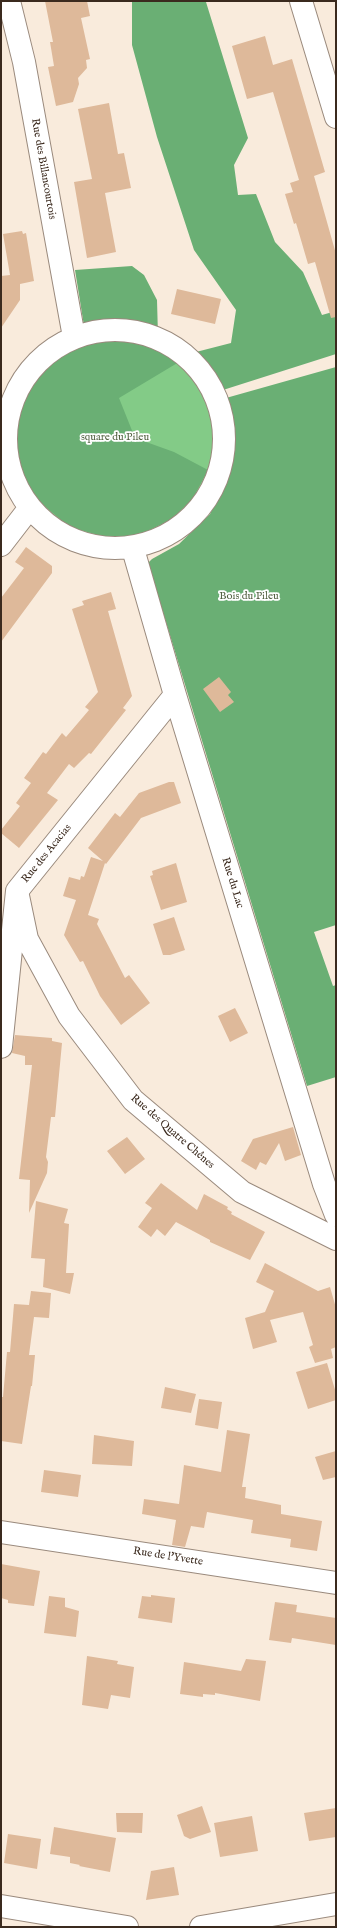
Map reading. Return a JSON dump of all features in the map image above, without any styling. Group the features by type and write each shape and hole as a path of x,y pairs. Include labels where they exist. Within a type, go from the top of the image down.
{"street":[{"name":"Rue des Billancourtois","path":"9,1 24,62 74,337"},
{"path":"301,1 336,117"},
{"path":"120,330 166,341 202,370 217,396 223,445 220,467 210,492 195,513 178,529 155,542 133,550 97,545 67,537 28,510 12,483 3,453 9,385 41,358 74,337 120,330"},
{"path":"1,545 28,510"},
{"name":"Rue du Lac","path":"133,550 175,695 330,1182 336,1215"},
{"name":"Rue des Acacias","path":"1,1047 17,891 175,695"},
{"name":"Rue des Quatre Chênes","path":"17,891 27,939 65,1009 133,1100 242,1192 336,1239"},
{"name":"Rue de l'Yvette","path":"1,1532 336,1583"},
{"path":"201,1927 336,1904"},
{"path":"1,1906 128,1927"}],"green space":[{"path":"132,1 206,2 248,138 234,165 238,195 256,194 275,242 303,272 322,315 336,311 336,354 223,390 207,365 196,352 231,343 236,310 194,250 157,137 132,45"},
{"path":"132,266 144,275 157,300 158,336 122,326 85,332 75,270"},
{"name":"square du Pileu","path":"124,339 161,350 179,362 119,398 135,438 174,452 208,470 192,500 170,520 137,536 105,537 70,527 37,500 20,467 15,431 23,399 44,367 79,344"},
{"name":"square du Pileu","path":"115,341 134,343 161,353 177,363 191,377 205,402 211,420 213,439 211,458 201,485 191,501 177,515 152,529 134,535 115,537 96,535 69,525 53,515 39,501 25,476 19,458 17,439 19,420 29,393 39,377 53,363 78,349 96,343"},
{"name":"Bois du Pileu","path":"336,367 336,925 314,932 333,986 336,985 336,1077 307,1086 148,563 152,559 179,544 210,514 223,487 231,459 231,436 226,398"}],"building":[{"path":"45,1 87,1 90,16 81,18 90,59 86,60 87,68 78,78 79,84 73,102 56,106 48,67 54,66 50,42 53,42"},
{"path":"265,36 273,65 292,59 325,172 314,176 336,254 336,317 331,318 315,262 308,264 296,223 294,224 285,194 293,192 290,183 299,180 273,92 247,99 232,46"},
{"path":"109,103 118,154 124,153 131,188 105,193 116,252 87,258 74,182 92,179 78,109"},
{"path":"22,231 23,234 26,233 34,281 20,284 20,300 1,328 1,276 10,275 3,234"},
{"path":"177,289 221,299 215,324 171,314"},
{"path":"26,547 52,566 52,573 1,642 1,598 24,568 15,562"},
{"path":"111,592 116,609 108,611 132,696 123,708 126,710 91,754 89,753 74,768 69,764 47,793 58,800 19,848 1,833 1,830 20,806 16,803 31,783 24,778 43,752 46,754 62,733 66,737 89,710 85,707 98,692 72,609 84,605 82,601"},
{"path":"219,677 231,692 228,695 234,702 220,712 203,689"},
{"path":"169,782 174,782 181,803 141,818 106,864 105,863 88,915 99,919 97,924 125,978 129,975 150,1003 121,1025 100,996 83,961 80,962 64,935 76,900 63,896 69,877 80,880 81,876 84,877 91,857 103,861 88,848 115,813 120,817 139,793"},
{"path":"176,863 187,902 161,910 150,876 153,875 152,871"},
{"path":"174,917 185,950 170,955 163,955 153,924"},
{"path":"235,1008 248,1033 230,1042 218,1016"},
{"path":"15,1035 52,1038 52,1041 62,1043 55,1117 51,1117 46,1157 48,1162 47,1173 29,1213 30,1180 19,1179 32,1065 25,1065 25,1056 12,1053"},
{"path":"293,1127 301,1155 285,1161 279,1143 266,1165 260,1162 256,1170 241,1161 253,1139"},
{"path":"127,1137 145,1159 125,1174 107,1151"},
{"path":"161,1183 197,1210 204,1194 228,1207 227,1209 232,1212 231,1214 265,1232 250,1260 210,1242 210,1240 176,1222 165,1236 157,1229 151,1237 138,1227 152,1208 145,1203"},
{"path":"36,1201 68,1209 64,1223 69,1224 66,1273 74,1273 70,1294 43,1287 45,1259 31,1258"},
{"path":"265,1263 318,1291 330,1287 336,1308 336,1347 331,1349 333,1358 315,1363 309,1347 313,1345 303,1312 270,1320 277,1342 253,1349 245,1318 265,1312 274,1291 256,1282"},
{"path":"31,1291 51,1293 49,1318 34,1317 29,1355 35,1355 32,1386 22,1444 1,1441 1,1397 3,1397 7,1352 10,1352 14,1304 29,1305"},
{"path":"327,1363 336,1393 336,1400 308,1409 296,1372"},
{"path":"165,1387 196,1394 191,1413 161,1408"},
{"path":"199,1399 222,1402 218,1429 195,1425"},
{"path":"227,1430 250,1434 242,1487 246,1487 245,1498 281,1505 281,1514 322,1521 317,1551 290,1547 291,1539 251,1533 253,1520 207,1512 204,1528 191,1526 185,1547 172,1545 176,1520 142,1514 144,1499 179,1504 184,1465 221,1472"},
{"path":"94,1435 134,1441 132,1466 92,1464"},
{"path":"336,1451 336,1477 323,1480 315,1457"},
{"path":"44,1470 81,1475 78,1497 41,1492"},
{"path":"1,1564 40,1571 34,1606 8,1603 8,1600 1,1598"},
{"path":"151,1595 175,1598 172,1623 138,1618 142,1596 151,1597"},
{"path":"49,1596 65,1598 65,1607 79,1611 76,1637 44,1633"},
{"path":"275,1602 297,1605 296,1612 336,1618 336,1645 292,1638 291,1643 269,1640"},
{"path":"87,1656 118,1661 117,1664 134,1667 130,1698 111,1695 108,1709 82,1705"},
{"path":"246,1659 266,1661 260,1701 215,1693 215,1695 203,1694 203,1697 180,1694 184,1662 241,1671"},
{"path":"202,1806 211,1832 190,1839 184,1836 177,1815"},
{"path":"336,1808 336,1837 309,1841 304,1813"},
{"path":"116,1813 143,1813 142,1833 117,1832"},
{"path":"252,1816 258,1851 220,1857 214,1823"},
{"path":"54,1827 116,1838 110,1872 79,1866 80,1865 70,1863 70,1857 50,1854"},
{"path":"8,1834 41,1839 37,1869 4,1863"},
{"path":"174,1867 179,1895 146,1900 151,1871"}]}
